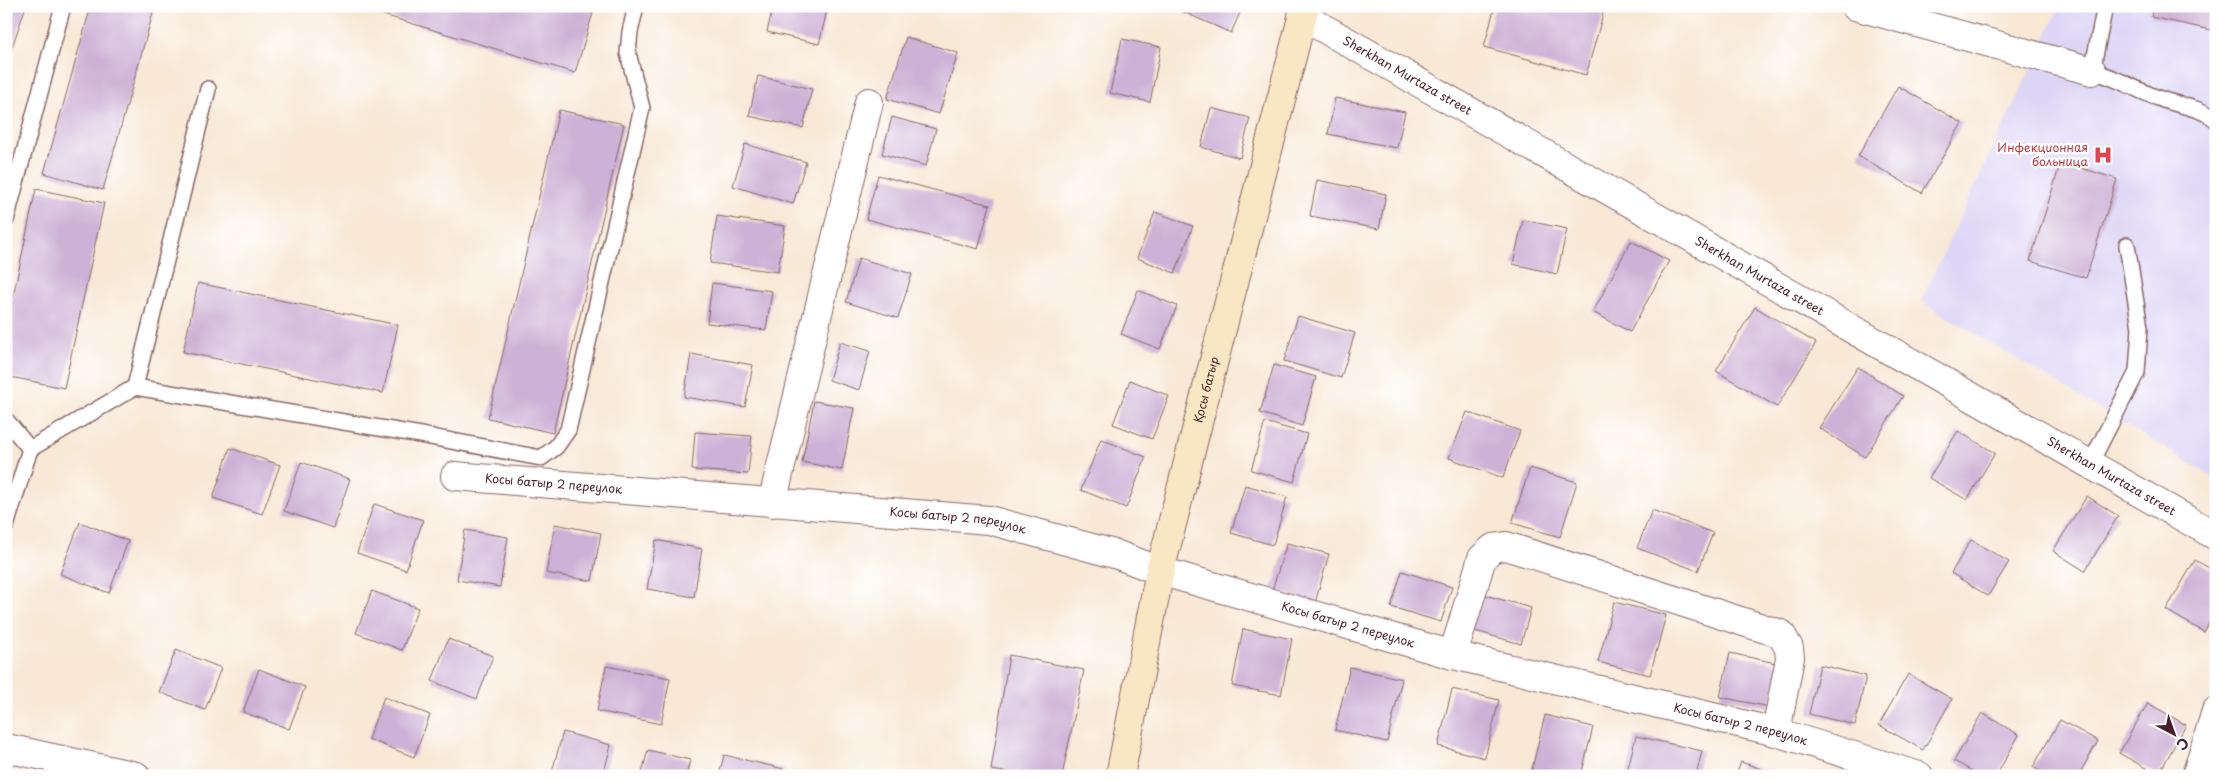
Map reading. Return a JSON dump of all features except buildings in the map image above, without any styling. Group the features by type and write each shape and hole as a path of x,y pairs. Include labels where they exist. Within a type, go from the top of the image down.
{"street":[{"path":"1855,6 2092,71"},
{"name":"Sherkhan Murtaza street","path":"1304,11 2090,466 2216,536"},
{"name":"Қосы батыр","path":"1120,776 1160,571 1304,11"},
{"path":"772,503 869,102"},
{"name":"Косы батыр 2 переулок","path":"455,476 989,520 1118,555 1160,571 1453,655 1776,732 1919,776"},
{"path":"1453,655 1482,558 1493,548 1506,546 1780,634 1789,648 1790,658 1776,732"},
{"path":"2196,776 2216,711"},
{"path":"6,748 136,776"}],"lane":[{"path":"6,220 63,6"},
{"path":"6,526 30,449 135,387 415,434 540,458 556,448 568,430 642,108 628,53 630,32 636,6"},
{"path":"2105,6 2092,71 2114,77 2160,99 2208,113 2216,120"},
{"path":"135,387 208,89"},
{"path":"2090,466 2137,372 2140,328 2127,245"},
{"path":"6,420 30,449"}],"shaded area":[{"name":"Инфекционная больница","path":"2060,6 2216,6 2216,479 1921,301"}],"place":[{"name":"Инфекционная больница","path":"2103,155"}]}
